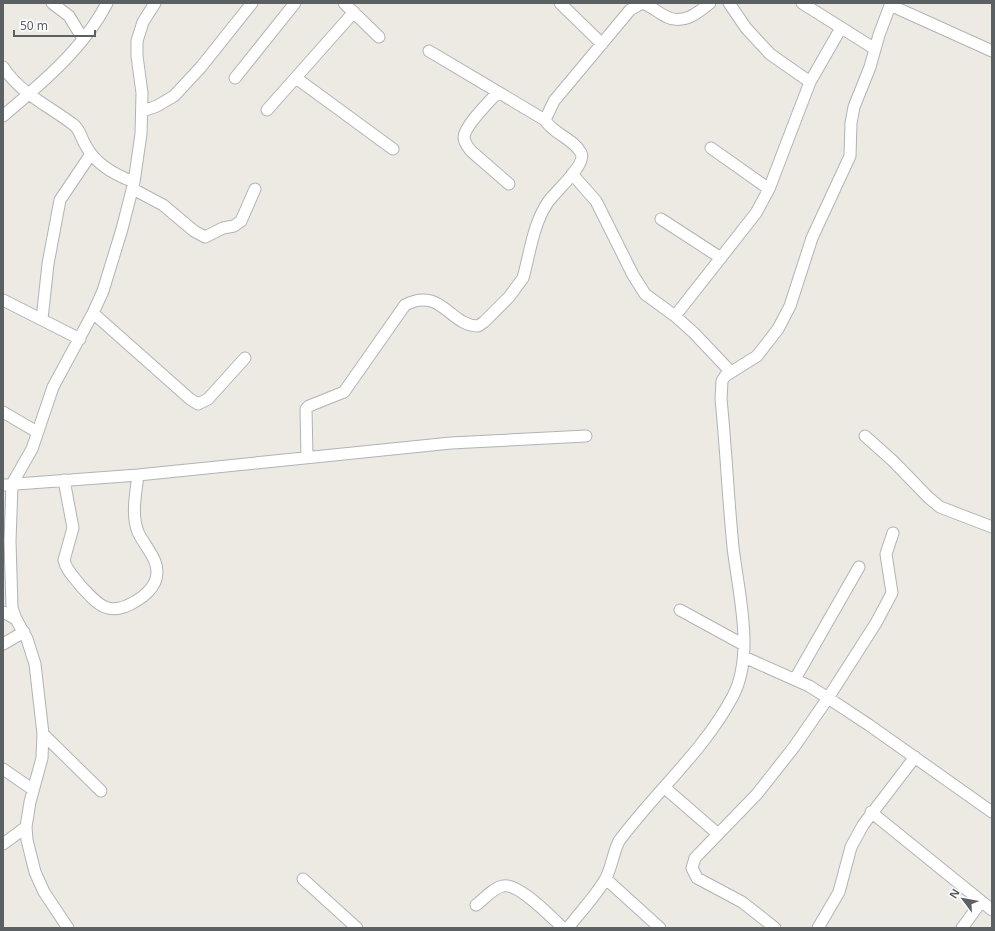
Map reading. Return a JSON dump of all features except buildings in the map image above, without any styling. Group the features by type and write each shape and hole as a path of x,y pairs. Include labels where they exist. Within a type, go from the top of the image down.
{"street":[{"path":"52,3 69,16 83,39"},
{"path":"3,116 29,95 83,39 107,3"},
{"path":"68,928 44,892 29,849 26,827 32,789 42,758 43,734 35,664 24,632 16,619 12,608 8,484 32,449 50,392 93,313 103,290 113,259 134,185 143,111 142,92 136,56 137,41 143,22 156,3"},
{"path":"143,111 157,106 174,96 201,67 252,3"},
{"path":"234,78 295,3"},
{"path":"344,3 379,37"},
{"path":"560,3 602,44"},
{"path":"545,120 554,101 630,10 637,5 642,3 649,5 667,18 677,20 687,18 710,3"},
{"path":"729,3 746,28 770,54 810,82"},
{"path":"802,3 875,49"},
{"path":"568,928 606,879 619,841 692,756 726,709 739,683 744,657 744,645 721,399 722,381 730,371 747,364 757,356 778,329 790,306 812,238 850,156 851,123 854,107 870,67 890,4 992,51"},
{"path":"267,110 354,12"},
{"path":"675,316 756,213 769,189 810,82 841,28"},
{"path":"307,458 306,409 315,403 344,392 405,304 414,300 425,299 435,303 465,322 478,326 509,296 523,278 541,213 555,192 572,174 581,161 581,154 574,145 548,125 545,120 429,51"},
{"path":"3,67 14,82 29,95 78,130 91,154 110,171 163,205 194,231 205,237 223,228 234,226 241,221 255,189"},
{"path":"296,78 393,149"},
{"path":"498,92 467,129 464,138 466,146 509,184"},
{"path":"711,148 769,189"},
{"path":"42,319 49,257 60,200 91,154"},
{"path":"572,174 596,201 642,290 654,302 675,316 730,371"},
{"path":"661,219 721,258"},
{"path":"3,300 80,339"},
{"path":"93,313 190,399 198,404 208,399 245,358"},
{"path":"3,412 37,432"},
{"path":"8,484 138,475 451,443 586,436"},
{"path":"865,436 894,461 929,498 940,507 992,527"},
{"path":"64,480 74,528 64,560 65,564 68,571 99,605 114,610 130,605 142,597 154,582 157,574 154,558 135,525 134,515 138,475"},
{"path":"774,928 742,902 703,882 693,873 693,862 757,794 794,747 828,698 888,602 892,593 892,583 886,554 893,533"},
{"path":"795,679 859,567"},
{"path":"680,610 744,645"},
{"path":"3,612 16,619"},
{"path":"3,644 24,632"},
{"path":"744,657 795,679 828,698 915,757 992,812"},
{"path":"43,734 101,791"},
{"path":"818,928 839,892 851,846 871,812 915,757"},
{"path":"3,769 32,789"},
{"path":"665,788 718,834"},
{"path":"871,812 992,910"},
{"path":"3,844 26,827"},
{"path":"303,879 357,928"},
{"path":"606,879 660,928"},
{"path":"476,905 498,887 509,885 524,894 563,928"},
{"path":"962,928 981,902"}]}
